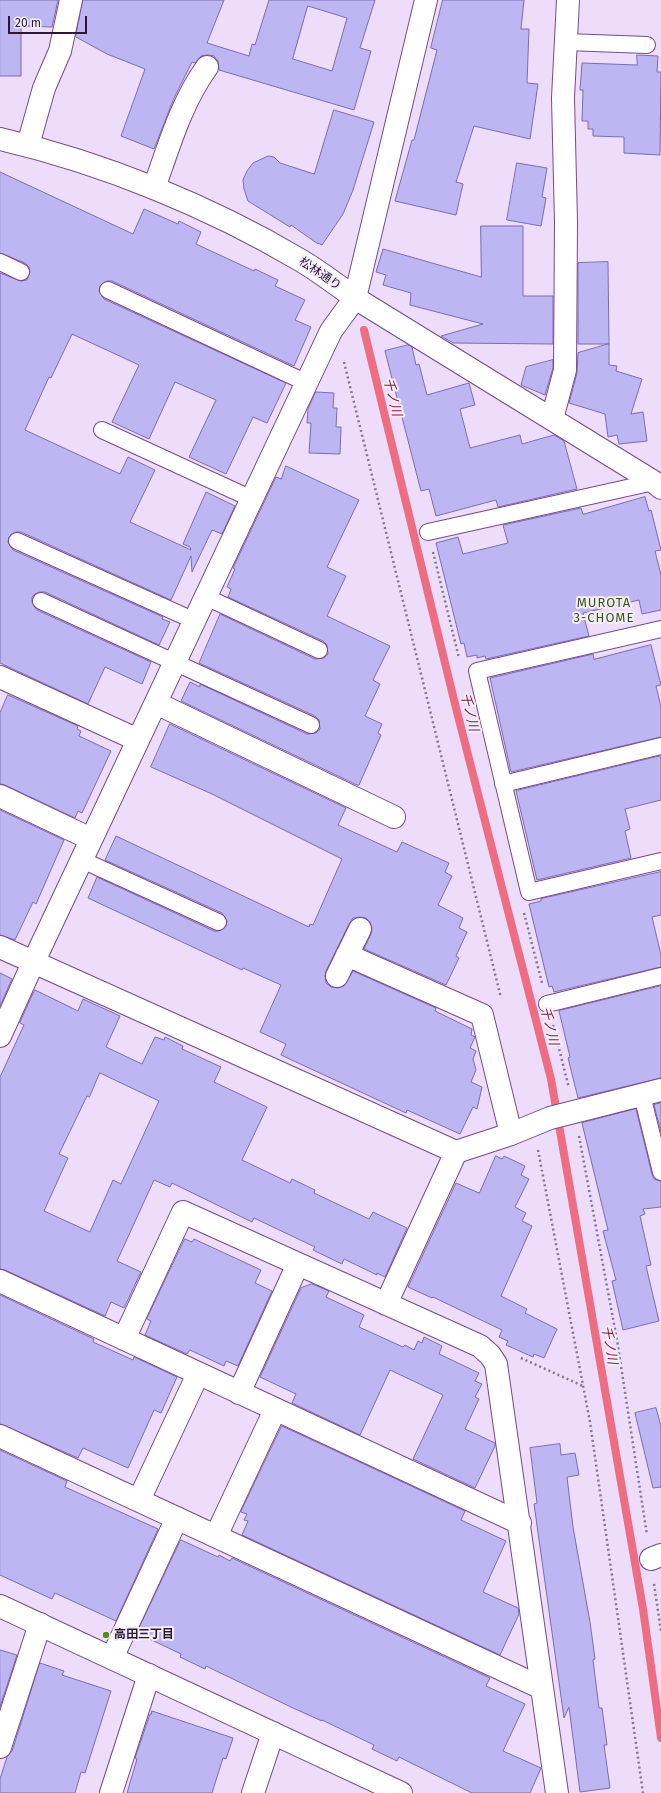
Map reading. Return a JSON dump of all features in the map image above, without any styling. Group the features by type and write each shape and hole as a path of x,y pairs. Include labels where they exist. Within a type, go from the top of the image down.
{"street":[{"path":"28,146 44,88 60,51 71,0"},
{"name":"松林通り","path":"0,139 28,146 105,170 154,188 240,226 301,261 355,298 426,0"},
{"path":"552,419 565,370 566,222 563,98 568,0"},
{"path":"154,188 183,108 194,85 207,67"},
{"path":"0,1036 91,839 307,383 335,326 355,298 658,485"},
{"path":"0,677 138,740"},
{"path":"156,703 394,817"},
{"path":"0,796 91,839"},
{"path":"337,976 360,929"},
{"path":"0,947 456,1152 557,1117 652,1093"},
{"path":"348,955 482,1015 511,1134"},
{"path":"386,1304 456,1152"},
{"path":"124,1340 183,1212 480,1346 490,1354 496,1364 520,1523 557,1793"},
{"path":"239,1393 298,1264"},
{"path":"0,1281 520,1523"},
{"path":"139,1500 198,1374"},
{"path":"216,1536 275,1410"},
{"path":"0,1436 542,1688"},
{"path":"112,1658 177,1518"},
{"path":"0,1606 402,1793"},
{"path":"0,1747 40,1624"},
{"path":"110,1793 149,1675"},
{"path":"253,1793 273,1733"}],"lane":[{"path":"566,42 647,45"},
{"path":"0,262 21,272"},
{"path":"108,290 307,383"},
{"path":"102,430 252,499"},
{"path":"428,532 658,485"},
{"path":"17,541 195,621"},
{"path":"206,597 319,650"},
{"path":"41,601 311,725"},
{"path":"661,629 477,672 529,892 661,861"},
{"path":"503,784 661,746"},
{"path":"82,860 218,922"},
{"path":"547,1004 661,976"},
{"path":"652,1093 661,1172"}],"path":[{"path":"335,326 502,1004"},
{"path":"428,532 460,663"},
{"path":"522,906 547,1004 583,1386 591,1430 643,1793"},
{"path":"557,1117 617,1340 656,1557 661,1631"},
{"path":"490,1354 504,1351 583,1386"}],"building":[{"path":"0,0 58,0 52,27 21,26 21,76 0,76"},
{"path":"83,0 224,0 207,43 249,56 252,44 255,45 269,0 375,0 360,48 371,51 354,110 219,70 218,61 214,56 201,56 195,63 192,62 174,98 154,149 121,136 145,69 107,54 76,37","holes":["308,6 347,18 332,71 293,59"]},
{"path":"443,0 524,0 521,29 529,29 527,83 538,84 530,139 474,126 456,182 463,184 456,215 395,201 412,140 414,140 437,50 431,48"},
{"path":"637,55 658,56 657,72 661,72 660,155 624,153 624,137 593,136 593,129 588,129 588,121 582,121 583,90 580,90 582,63 637,65"},
{"path":"334,110 374,122 353,190 343,214 322,245 318,244 291,225 290,227 248,201 243,180 253,163 268,156 274,157 280,163 314,174"},
{"path":"517,163 547,168 542,197 546,198 541,226 507,220"},
{"path":"0,172 133,234 144,209 178,224 179,221 201,232 196,244 254,271 255,269 278,280 275,286 305,300 295,320 311,327 294,366 112,281 107,281 100,286 99,291 104,299 286,383 267,423 253,417 226,474 189,457 216,400 175,382 149,439 112,422 139,365 72,334 51,378 49,377 25,430 120,474 128,457 155,470 130,522 191,550 190,547 183,544 206,492 235,506 222,534 212,530 192,572 191,556 171,600 21,532 16,532 9,537 8,542 13,550 163,617 162,619 170,622 159,645 45,592 40,592 32,597 32,602 37,610 151,662 142,684 105,667 88,704 0,663 0,273 21,281 27,280 30,272 29,267 25,263 0,253"},
{"path":"481,226 523,226 523,296 553,296 553,344 453,343 441,336 483,324 410,305 411,293 383,285 386,275 376,272 383,249 481,277"},
{"path":"608,262 609,344 578,344 578,263"},
{"path":"609,344 609,365 617,366 616,371 642,379 631,414 643,412 647,441 619,444 617,435 608,437 605,414 569,403 577,373 578,353"},
{"path":"408,345 412,347 416,365 419,364 427,395 469,383 475,405 460,409 470,448 520,435 522,444 554,435 564,441 577,489 498,507 496,500 436,516 429,489 421,491 385,351"},
{"path":"553,360 553,368 545,395 521,385 526,367"},
{"path":"316,392 334,393 333,408 337,408 336,427 341,427 340,454 309,453 311,423 307,423 308,409"},
{"path":"286,466 359,500 327,567 346,576 327,616 390,646 373,680 380,684 365,716 382,724 378,733 381,735 359,785 181,701 190,682 200,687 200,684 307,734 316,733 320,729 319,720 315,716 199,663 220,614 315,659 324,658 328,654 327,645 323,641 228,597 231,589 227,587 235,569 233,568 276,477 281,479"},
{"path":"645,497 649,511 651,510 661,550 655,551 661,575 661,610 642,614 639,600 583,613 589,636 486,659 485,656 477,658 477,655 467,657 464,643 461,644 436,543 458,537 463,554 508,543 503,525 581,508 583,514"},
{"path":"651,645 661,685 656,686 661,707 661,737 511,772 490,678 593,654 594,659"},
{"path":"8,695 78,726 77,729 81,731 79,736 111,751 82,813 78,811 75,818 0,784 0,713"},
{"path":"170,724 346,808 338,825 397,852 402,842 449,863 445,872 452,876 438,905 463,918 459,928 467,932 456,956 459,958 446,985 364,949 371,934 372,928 370,922 366,918 360,917 353,918 349,924 325,976 326,983 331,987 338,988 344,986 353,971 436,1008 435,1011 472,1029 471,1035 475,1037 470,1048 476,1051 473,1059 476,1070 471,1082 482,1087 477,1109 473,1107 460,1134 407,1110 406,1113 281,1055 286,1044 260,1032 281,985 243,968 242,970 88,898 97,877 214,931 219,931 226,926 227,921 222,913 105,860 116,836 309,927 310,924 313,925 342,859 212,794 151,767"},
{"path":"661,756 661,800 625,809 630,829 625,831 631,858 537,880 516,791"},
{"path":"0,810 64,840 36,904 33,902 15,940 0,935"},
{"path":"661,872 661,915 652,917 661,955 661,967 554,992 552,986 549,987 529,904 541,901 541,899"},
{"path":"0,973 12,979 0,1006"},
{"path":"661,986 661,1078 578,1098 568,1058 570,1057 559,1011"},
{"path":"35,990 78,1011 83,999 120,1016 106,1047 142,1064 155,1037 164,1040 165,1037 183,1046 182,1049 221,1067 214,1082 267,1107 242,1160 290,1183 292,1179 315,1190 314,1193 369,1219 373,1212 407,1228 385,1277 377,1273 377,1275 344,1259 342,1264 313,1250 315,1247 254,1218 252,1222 172,1183 170,1187 154,1180 117,1261 141,1272 124,1308 111,1302 105,1316 0,1269 0,1077 24,1025 20,1023","holes":["100,1073 159,1101 121,1184 113,1180 90,1232 44,1211 68,1158 59,1154 87,1096 89,1097"]},
{"path":"661,1103 661,1132 654,1105"},
{"path":"636,1109 652,1174 654,1179 661,1181 661,1207 643,1209 645,1214 640,1216 651,1265 646,1266 659,1321 623,1330 612,1281 616,1280 603,1231 608,1230 582,1123"},
{"path":"496,1156 502,1159 504,1156 525,1166 521,1175 529,1179 515,1207 526,1213 522,1221 532,1226 501,1296 527,1309 525,1313 557,1329 544,1358 534,1354 533,1357 506,1345 508,1341 499,1337 502,1330 433,1297 432,1298 408,1287 456,1183 479,1193"},
{"path":"185,1239 192,1242 194,1239 261,1270 255,1283 272,1291 238,1366 226,1361 224,1366 190,1350 187,1354 145,1335 151,1321 147,1319"},
{"path":"312,1284 329,1291 326,1297 364,1315 359,1327 403,1347 405,1345 414,1350 418,1341 422,1343 424,1337 442,1346 439,1354 479,1373 475,1381 482,1384 475,1397 479,1399 465,1429 495,1443 495,1446 475,1488 413,1459 443,1395 390,1370 360,1435 292,1403 296,1394 260,1377 301,1288"},
{"path":"0,1295 94,1339 93,1342 133,1360 134,1357 177,1377 161,1413 154,1410 128,1468 83,1448 78,1458 0,1424"},
{"path":"656,1408 661,1426 661,1487 653,1488 635,1413"},
{"path":"282,1426 465,1511 461,1520 506,1541 483,1592 518,1608 519,1614 500,1655 242,1535 248,1521 244,1520 247,1514 241,1512"},
{"path":"560,1444 561,1455 575,1453 579,1475 567,1477 573,1527 590,1622 599,1708 602,1708 607,1745 604,1745 610,1788 580,1792 569,1707 564,1718 534,1504 537,1503 530,1448"},
{"path":"0,1450 67,1481 65,1487 158,1529 116,1621 55,1593 52,1599 0,1575"},
{"path":"181,1540 218,1557 219,1555 230,1561 232,1558 490,1678 486,1686 525,1704 503,1751 541,1768 530,1793 472,1793 399,1757 397,1761 372,1749 374,1745 206,1666 205,1669 180,1657 181,1654 137,1633"},
{"path":"0,1650 17,1655 0,1707"},
{"path":"40,1663 64,1671 62,1675 111,1691 85,1773 81,1772 75,1793 0,1793 0,1779 7,1757 12,1751"},
{"path":"152,1711 233,1738 226,1759 223,1758 212,1793 127,1793 137,1759 135,1758"}],"waterway":[{"name":"千ノ川","path":"364,330 455,704 551,1079 643,1609 661,1738"}],"place":[{"name":"高田三丁目","path":"106,1635"}],"district":[{"name":"MUROTA 3-CHOME","path":"604,610"}]}
